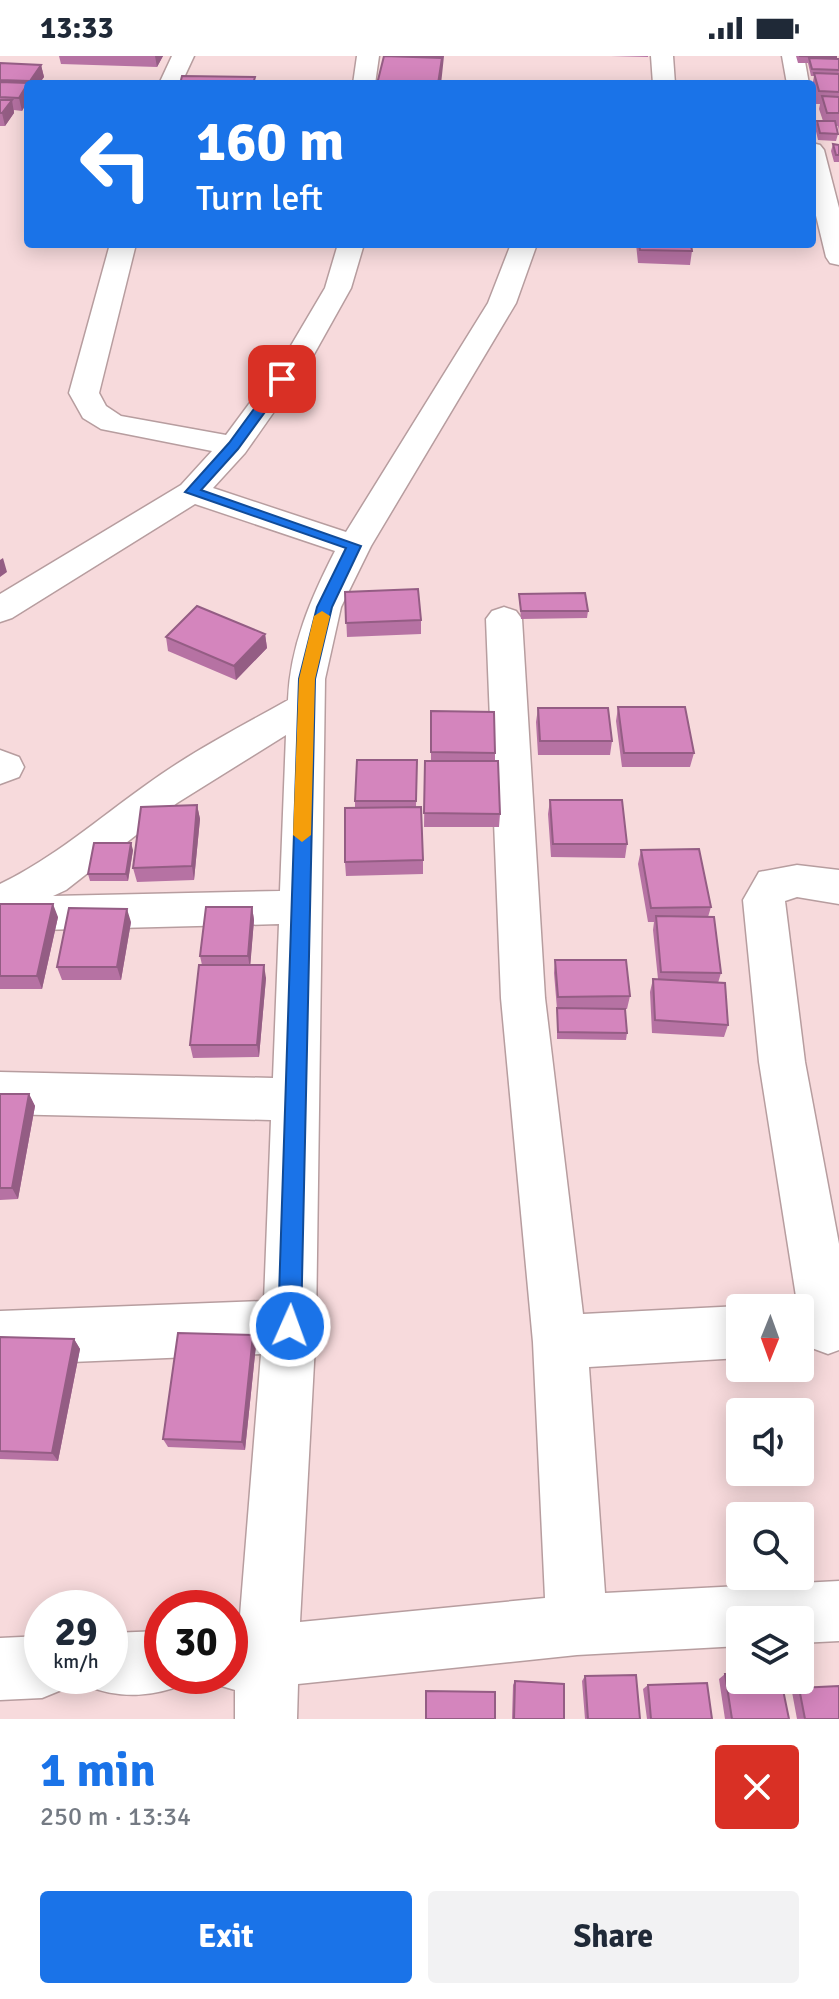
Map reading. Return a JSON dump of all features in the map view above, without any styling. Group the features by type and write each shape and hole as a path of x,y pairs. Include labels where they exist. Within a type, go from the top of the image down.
{"street":[{"path":"172,80 183,56"},
{"path":"365,80 368,56"},
{"path":"662,56 664,80"},
{"path":"793,56 797,80"},
{"path":"816,142 839,143"},
{"path":"816,166 839,257"},
{"path":"122,248 84,393 94,412 112,423 234,446"},
{"path":"0,610 192,492 234,446 307,343 338,288 350,248"},
{"path":"266,1719 249,1659 290,1326 307,679 324,607 354,546 502,303 524,248"},
{"path":"192,492 354,546"},
{"path":"504,619 523,998 560,1342 577,1625"},
{"path":"0,903 51,878 174,786 230,749 306,707"},
{"path":"0,764 5,767 0,770"},
{"path":"822,1328 782,1062 764,900 774,884 797,881 839,887"},
{"path":"0,914 300,907"},
{"path":"0,1093 295,1100"},
{"path":"0,1338 290,1326"},
{"path":"560,1342 726,1333"},
{"path":"249,1659 577,1625 839,1611"},
{"path":"0,1669 24,1668"}],"building":[{"path":"384,56 442,58 439,80 378,80"},
{"path":"386,56 442,56 441,58"},
{"path":"809,58 839,59 839,70 812,69"},
{"path":"0,63 41,65 31,80 0,80"},
{"path":"814,73 839,74 839,92 819,91"},
{"path":"182,76 255,77 254,80 181,80"},
{"path":"0,82 24,83 19,98 0,97"},
{"path":"822,96 839,97 839,113 827,113"},
{"path":"0,100 12,100 2,113 0,113"},
{"path":"817,121 835,121 838,134 820,133"},
{"path":"833,144 839,145 839,155 836,155"},
{"path":"692,248 692,251 640,250"},
{"path":"418,589 421,620 346,623 345,592"},
{"path":"585,593 588,611 521,611 519,594"},
{"path":"197,606 265,634 234,666 166,637"},
{"path":"618,707 685,707 694,753 624,753"},
{"path":"538,708 608,708 612,741 540,741"},
{"path":"431,711 494,712 495,753 431,752"},
{"path":"357,760 417,760 416,801 355,801"},
{"path":"425,761 498,761 500,814 424,813"},
{"path":"550,800 622,800 627,844 553,844"},
{"path":"197,805 192,866 133,868 141,807"},
{"path":"421,807 423,860 345,862 345,808"},
{"path":"94,843 131,843 126,874 88,874"},
{"path":"699,849 711,907 651,908 641,850"},
{"path":"0,904 53,904 37,976 0,976"},
{"path":"206,907 252,907 248,956 200,956"},
{"path":"69,908 127,909 117,967 57,967"},
{"path":"656,916 714,917 721,973 661,972"},
{"path":"555,960 626,960 630,996 558,997"},
{"path":"199,965 264,965 257,1045 190,1045"},
{"path":"653,979 725,983 728,1025 655,1020"},
{"path":"557,1008 625,1009 627,1033 558,1032"},
{"path":"0,1094 29,1094 12,1188 0,1188"},
{"path":"178,1333 253,1335 242,1442 163,1439"},
{"path":"0,1337 74,1339 52,1453 0,1451"},
{"path":"636,1675 640,1719 588,1719 585,1676"},
{"path":"515,1681 564,1684 564,1719 514,1719"},
{"path":"707,1683 712,1719 651,1719 648,1685"},
{"path":"839,1686 839,1719 805,1719 800,1694 814,1694 814,1687"},
{"path":"426,1691 495,1692 495,1719 426,1719"},
{"path":"728,1694 784,1694 789,1719 732,1719"}],"slow traffic":[{"path":"302,835 307,679 322,616"}],"route":[{"path":"282,379 234,446 192,492 354,546 324,607 307,679 290,1326"}]}
